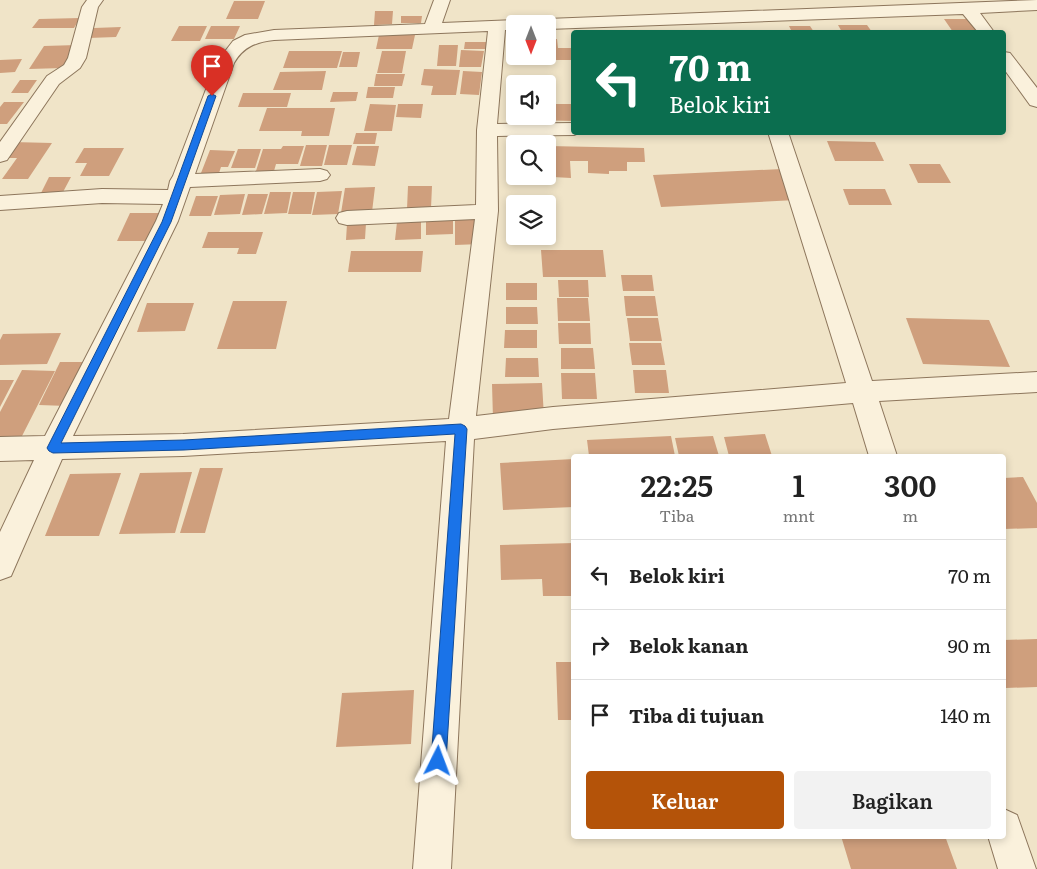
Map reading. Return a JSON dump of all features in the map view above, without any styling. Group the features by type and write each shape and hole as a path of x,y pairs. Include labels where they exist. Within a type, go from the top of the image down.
{"street":[{"path":"0,156 53,80 71,68 77,58 90,7 95,0"},
{"path":"432,27 442,0"},
{"path":"556,24 742,25 1037,5"},
{"path":"968,9 984,30"},
{"path":"0,566 53,448 167,222 231,51 240,43 256,37 274,35 506,25 487,130 487,211 461,429 432,869"},
{"path":"1006,60 1037,101"},
{"path":"487,130 571,129"},
{"path":"779,135 882,454"},
{"path":"0,203 102,196 320,175"},
{"path":"347,218 487,211"},
{"path":"0,449 184,445 461,429 553,418 862,392 1037,382"},
{"path":"1006,834 1017,869"}],"building":[{"path":"234,1 265,1 258,19 226,19"},
{"path":"375,11 393,11 392,24 374,25"},
{"path":"401,16 422,16 421,23 401,23"},
{"path":"80,18 74,28 32,28 39,19"},
{"path":"944,19 974,19 982,30 952,30"},
{"path":"838,25 867,25 871,30 841,30"},
{"path":"179,26 207,26 200,41 171,41"},
{"path":"211,26 240,26 234,39 205,39"},
{"path":"789,26 810,26 813,30 791,30"},
{"path":"121,27 116,37 88,38 94,28"},
{"path":"379,35 415,35 412,49 376,49"},
{"path":"556,39 558,48 571,48 571,60 556,60"},
{"path":"465,42 492,42 492,49 464,49"},
{"path":"77,45 63,68 29,69 44,46"},
{"path":"439,45 458,45 456,66 437,66"},
{"path":"461,50 484,51 481,67 459,67"},
{"path":"289,51 342,51 337,68 283,68"},
{"path":"382,51 406,51 402,73 377,73"},
{"path":"343,52 360,52 357,67 339,67"},
{"path":"22,59 15,72 0,73 0,60"},
{"path":"424,69 460,70 456,95 431,95 433,86 421,85"},
{"path":"326,71 322,90 273,90 280,72"},
{"path":"463,71 482,72 479,95 460,94"},
{"path":"376,74 405,74 402,86 374,86"},
{"path":"20,80 37,80 28,93 11,93"},
{"path":"368,87 395,87 393,98 366,98"},
{"path":"333,92 358,92 356,101 330,102"},
{"path":"243,93 291,93 287,107 238,107"},
{"path":"4,102 24,102 7,124 0,124 0,107"},
{"path":"370,104 396,105 392,131 364,131"},
{"path":"398,104 423,104 421,118 396,117"},
{"path":"556,104 571,104 571,121 556,121"},
{"path":"267,108 335,108 329,136 301,136 302,131 259,131"},
{"path":"356,133 377,133 375,144 353,144"},
{"path":"827,141 875,142 884,161 835,161"},
{"path":"12,142 52,143 28,179 2,179 17,158 1,158"},
{"path":"306,145 327,145 322,166 300,166"},
{"path":"329,145 352,145 347,165 324,165"},
{"path":"283,146 304,146 298,164 276,164 274,171 256,171 263,149 281,149"},
{"path":"357,146 379,146 375,166 352,165"},
{"path":"556,146 644,148 645,162 627,162 627,171 609,171 609,174 588,173 588,161 570,161 571,178 556,177"},
{"path":"84,148 124,148 109,176 80,176 87,163 75,163"},
{"path":"238,149 261,149 255,168 231,168"},
{"path":"210,150 235,151 228,167 221,167 219,173 201,173"},
{"path":"909,164 940,164 951,183 918,183"},
{"path":"782,169 796,200 661,207 653,175"},
{"path":"49,177 71,177 63,192 41,193"},
{"path":"408,186 432,186 431,208 407,209"},
{"path":"375,187 372,212 341,213 345,188"},
{"path":"843,189 885,189 892,205 849,205"},
{"path":"342,191 338,214 312,215 317,192"},
{"path":"270,192 291,192 287,213 264,214"},
{"path":"293,192 315,192 311,214 288,214"},
{"path":"245,194 240,214 214,215 220,195"},
{"path":"248,194 268,194 262,214 242,215"},
{"path":"196,196 218,196 211,216 189,216"},
{"path":"130,213 163,213 151,241 117,241"},
{"path":"480,218 481,244 455,245 455,219"},
{"path":"426,219 453,219 453,234 426,235"},
{"path":"421,221 421,239 395,240 397,222"},
{"path":"366,223 365,239 346,240 347,224"},
{"path":"208,232 263,232 256,254 237,254 239,248 202,248"},
{"path":"541,250 603,250 606,277 543,277"},
{"path":"351,251 423,251 421,272 348,272"},
{"path":"621,275 652,275 654,291 623,291"},
{"path":"558,280 588,280 589,297 559,297"},
{"path":"506,283 537,283 537,300 506,300"},
{"path":"624,296 655,296 658,316 626,316"},
{"path":"557,298 588,298 590,321 558,321"},
{"path":"233,301 287,301 276,349 217,349"},
{"path":"147,303 194,303 185,331 137,332"},
{"path":"506,307 537,307 538,324 506,324"},
{"path":"627,318 658,318 662,341 630,341"},
{"path":"906,318 989,320 1010,367 923,364"},
{"path":"558,323 590,323 591,344 559,344"},
{"path":"505,330 537,330 537,348 504,348"},
{"path":"61,333 47,364 0,365 0,340 3,334"},
{"path":"629,343 661,343 665,365 632,365"},
{"path":"561,348 593,348 595,369 561,369"},
{"path":"506,358 538,358 539,377 505,377"},
{"path":"60,362 88,362 67,406 39,405"},
{"path":"22,370 55,371 22,436 0,436 0,412"},
{"path":"633,370 666,370 669,393 635,393"},
{"path":"561,373 595,373 597,399 562,399"},
{"path":"0,380 14,380 0,407"},
{"path":"542,383 544,417 493,419 492,384"},
{"path":"765,434 771,454 728,454 724,437"},
{"path":"671,436 675,454 589,454 587,440"},
{"path":"713,436 718,454 679,454 675,438"},
{"path":"571,459 571,507 503,510 500,463"},
{"path":"200,468 223,468 205,533 180,533"},
{"path":"192,472 175,533 119,534 140,473"},
{"path":"121,473 99,536 45,536 70,474"},
{"path":"1023,477 1037,503 1037,528 1006,529 1006,478"},
{"path":"571,543 571,596 543,596 542,579 501,580 500,545"},
{"path":"1037,639 1037,687 1006,688 1006,640"},
{"path":"556,662 571,662 571,720 558,720"},
{"path":"414,690 411,744 336,747 342,693"},
{"path":"842,839 946,839 957,869 851,869"}],"route":[{"path":"212,96 180,181 167,222 53,448 184,445 461,429 438,761"}]}
